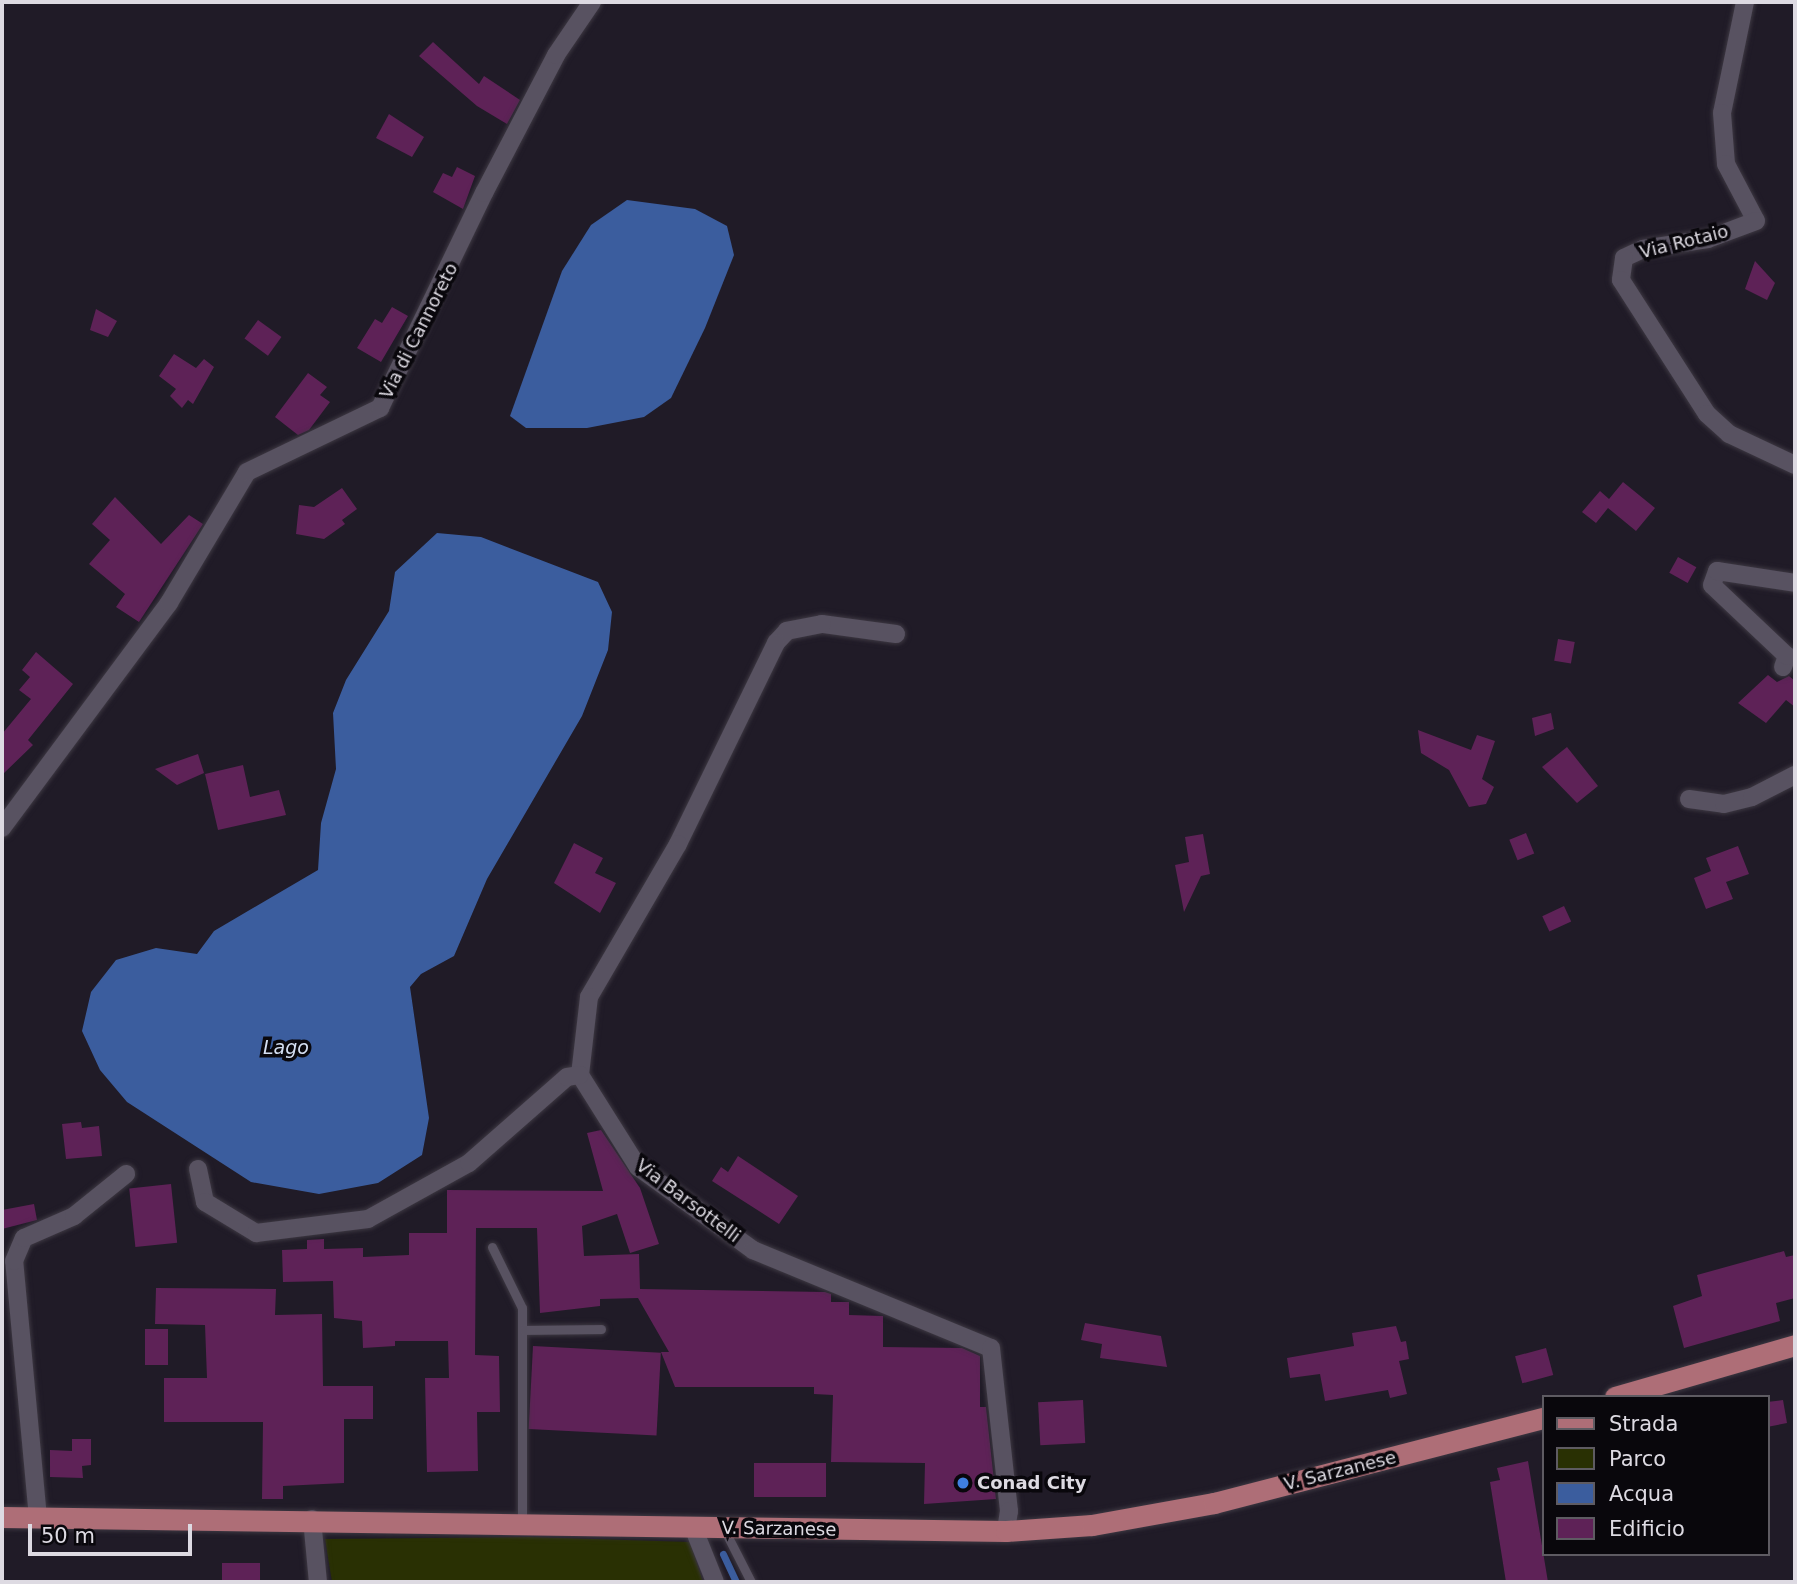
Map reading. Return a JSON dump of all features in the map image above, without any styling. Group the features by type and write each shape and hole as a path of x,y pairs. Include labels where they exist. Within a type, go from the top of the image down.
{"main road":[{"path":"1622,1395 1795,1345"},
{"name":"V. Sarzanese","path":"2,1517 312,1519 724,1529 1006,1531 1092,1525 1214,1503 1542,1418"}],"street":[{"name":"Via di Cannoreto","path":"2,828 169,603 247,472 380,408 484,193 556,55 592,2"},
{"name":"Via Rotaio","path":"1745,2 1722,113 1726,163 1756,221 1708,239 1643,249 1625,258 1620,280 1707,414 1729,435 1795,465"},
{"path":"1783,667 1787,656 1712,585 1717,571 1795,583"},
{"path":"198,1169 205,1202 256,1233 368,1219 469,1163 567,1077 580,1075 589,997 678,844 776,643 787,631 822,624 896,634"},
{"path":"1689,799 1724,804 1752,797 1795,775"},
{"name":"Via Barsottelli","path":"580,1075 638,1167 753,1250 991,1348 1009,1511 1006,1531"},
{"path":"38,1518 14,1261 24,1238 74,1216 126,1174"},
{"path":"312,1519 318,1582"},
{"path":"692,1527 715,1582"}],"lane":[{"path":"492,1247 522,1308 522,1524"},
{"path":"524,1330 601,1329"},
{"path":"724,1529 751,1582"}],"green space":[{"path":"530,1537 690,1542 703,1582 332,1582 325,1539"}],"water":[{"path":"627,200 695,209 727,226 734,255 705,328 671,398 644,417 587,428 526,428 510,416 562,271 591,225"},
{"name":"Lago","path":"437,533 481,537 598,582 612,612 608,650 582,716 487,879 454,956 421,974 410,987 429,1118 422,1155 378,1183 319,1194 251,1182 127,1102 100,1070 82,1031 91,992 116,960 156,948 197,954 214,931 318,870 321,823 336,769 333,713 346,680 389,611 395,572"}],"building":[{"path":"433,42 479,84 484,76 520,100 507,124 477,106 419,56"},
{"path":"389,114 424,137 412,157 376,138"},
{"path":"457,167 475,176 463,209 433,192 443,173 452,177"},
{"path":"1755,261 1775,283 1767,300 1745,289"},
{"path":"392,307 408,316 381,362 357,348 375,319 382,323"},
{"path":"96,309 117,321 108,337 90,330"},
{"path":"258,320 281,337 268,356 244,339"},
{"path":"174,354 196,368 204,359 214,367 193,404 188,400 182,408 170,396 176,389 159,376"},
{"path":"308,373 327,387 320,395 330,402 309,430 298,435 275,417"},
{"path":"1623,482 1655,508 1636,531 1608,508 1596,523 1582,512 1600,491 1609,499"},
{"path":"342,488 357,509 342,520 345,524 324,539 296,534 299,505 314,507"},
{"path":"115,497 161,544 189,515 203,524 139,622 116,607 125,594 89,564 110,540 92,524"},
{"path":"1678,557 1696,567 1688,583 1669,573"},
{"path":"1558,639 1575,642 1571,664 1554,661"},
{"path":"36,652 73,684 28,740 33,745 2,775 2,734 31,699 19,690 30,677 22,670"},
{"path":"1768,675 1777,682 1789,676 1795,681 1795,707 1786,700 1766,723 1738,703"},
{"path":"1551,713 1554,729 1535,736 1532,718"},
{"path":"1418,730 1471,750 1477,735 1495,741 1482,779 1494,787 1486,804 1469,807 1449,770 1421,753"},
{"path":"1567,747 1598,786 1577,803 1542,767"},
{"path":"198,754 204,773 177,785 155,769"},
{"path":"243,765 250,797 279,790 286,815 218,830 205,774"},
{"path":"1526,833 1534,853 1518,860 1509,840"},
{"path":"1203,834 1210,874 1201,876 1184,912 1175,865 1189,862 1185,837"},
{"path":"574,843 603,858 595,873 616,883 600,913 554,883"},
{"path":"1738,846 1749,874 1726,882 1733,899 1706,909 1694,878 1711,871 1706,858"},
{"path":"1564,906 1571,921 1549,932 1542,916"},
{"path":"81,1122 82,1128 99,1126 102,1156 66,1159 62,1124"},
{"path":"601,1130 640,1188 659,1244 630,1253 617,1214 582,1226 584,1256 639,1254 640,1289 825,1292 831,1294 831,1302 849,1302 849,1315 883,1316 883,1347 962,1348 980,1356 980,1407 986,1407 996,1499 924,1504 925,1463 831,1462 833,1395 814,1394 814,1387 675,1387 661,1352 669,1352 638,1298 600,1299 600,1306 540,1313 537,1228 476,1228 475,1355 499,1356 500,1412 477,1412 478,1471 427,1472 425,1378 449,1378 448,1341 395,1341 395,1346 363,1348 362,1321 334,1318 333,1281 283,1282 282,1250 307,1249 307,1240 324,1239 324,1249 363,1248 363,1257 409,1255 409,1233 447,1233 447,1190 603,1191 587,1133"},
{"path":"738,1156 798,1196 779,1224 712,1181 721,1167 728,1172"},
{"path":"171,1184 177,1243 135,1247 129,1188"},
{"path":"34,1204 37,1220 2,1229 2,1210"},
{"path":"1784,1251 1786,1257 1795,1255 1795,1298 1776,1303 1780,1321 1684,1348 1673,1306 1702,1296 1697,1275"},
{"path":"156,1288 276,1289 275,1315 322,1314 323,1386 373,1386 373,1419 344,1419 344,1483 283,1486 283,1499 262,1499 263,1422 164,1422 164,1378 207,1378 205,1325 155,1324"},
{"path":"1085,1323 1161,1336 1167,1367 1100,1358 1102,1344 1081,1340"},
{"path":"1396,1326 1401,1342 1406,1341 1409,1359 1399,1361 1407,1394 1390,1398 1388,1390 1325,1401 1320,1374 1290,1378 1287,1358 1354,1346 1352,1333"},
{"path":"145,1329 168,1329 168,1365 145,1365"},
{"path":"533,1346 661,1353 656,1436 529,1429"},
{"path":"1546,1348 1553,1375 1522,1383 1515,1356"},
{"path":"1083,1400 1085,1443 1040,1445 1038,1402"},
{"path":"1783,1400 1787,1423 1769,1427 1769,1402"},
{"path":"72,1439 91,1439 91,1465 82,1466 83,1478 50,1477 50,1450 72,1451"},
{"path":"1528,1461 1548,1582 1506,1582 1490,1482 1500,1480 1497,1468"},
{"path":"754,1463 826,1463 826,1497 754,1497"},
{"path":"222,1563 260,1563 260,1582 222,1582"}],"waterway":[{"path":"723,1554 736,1582"}],"place":[{"name":"Conad City","path":"963,1483"}]}
